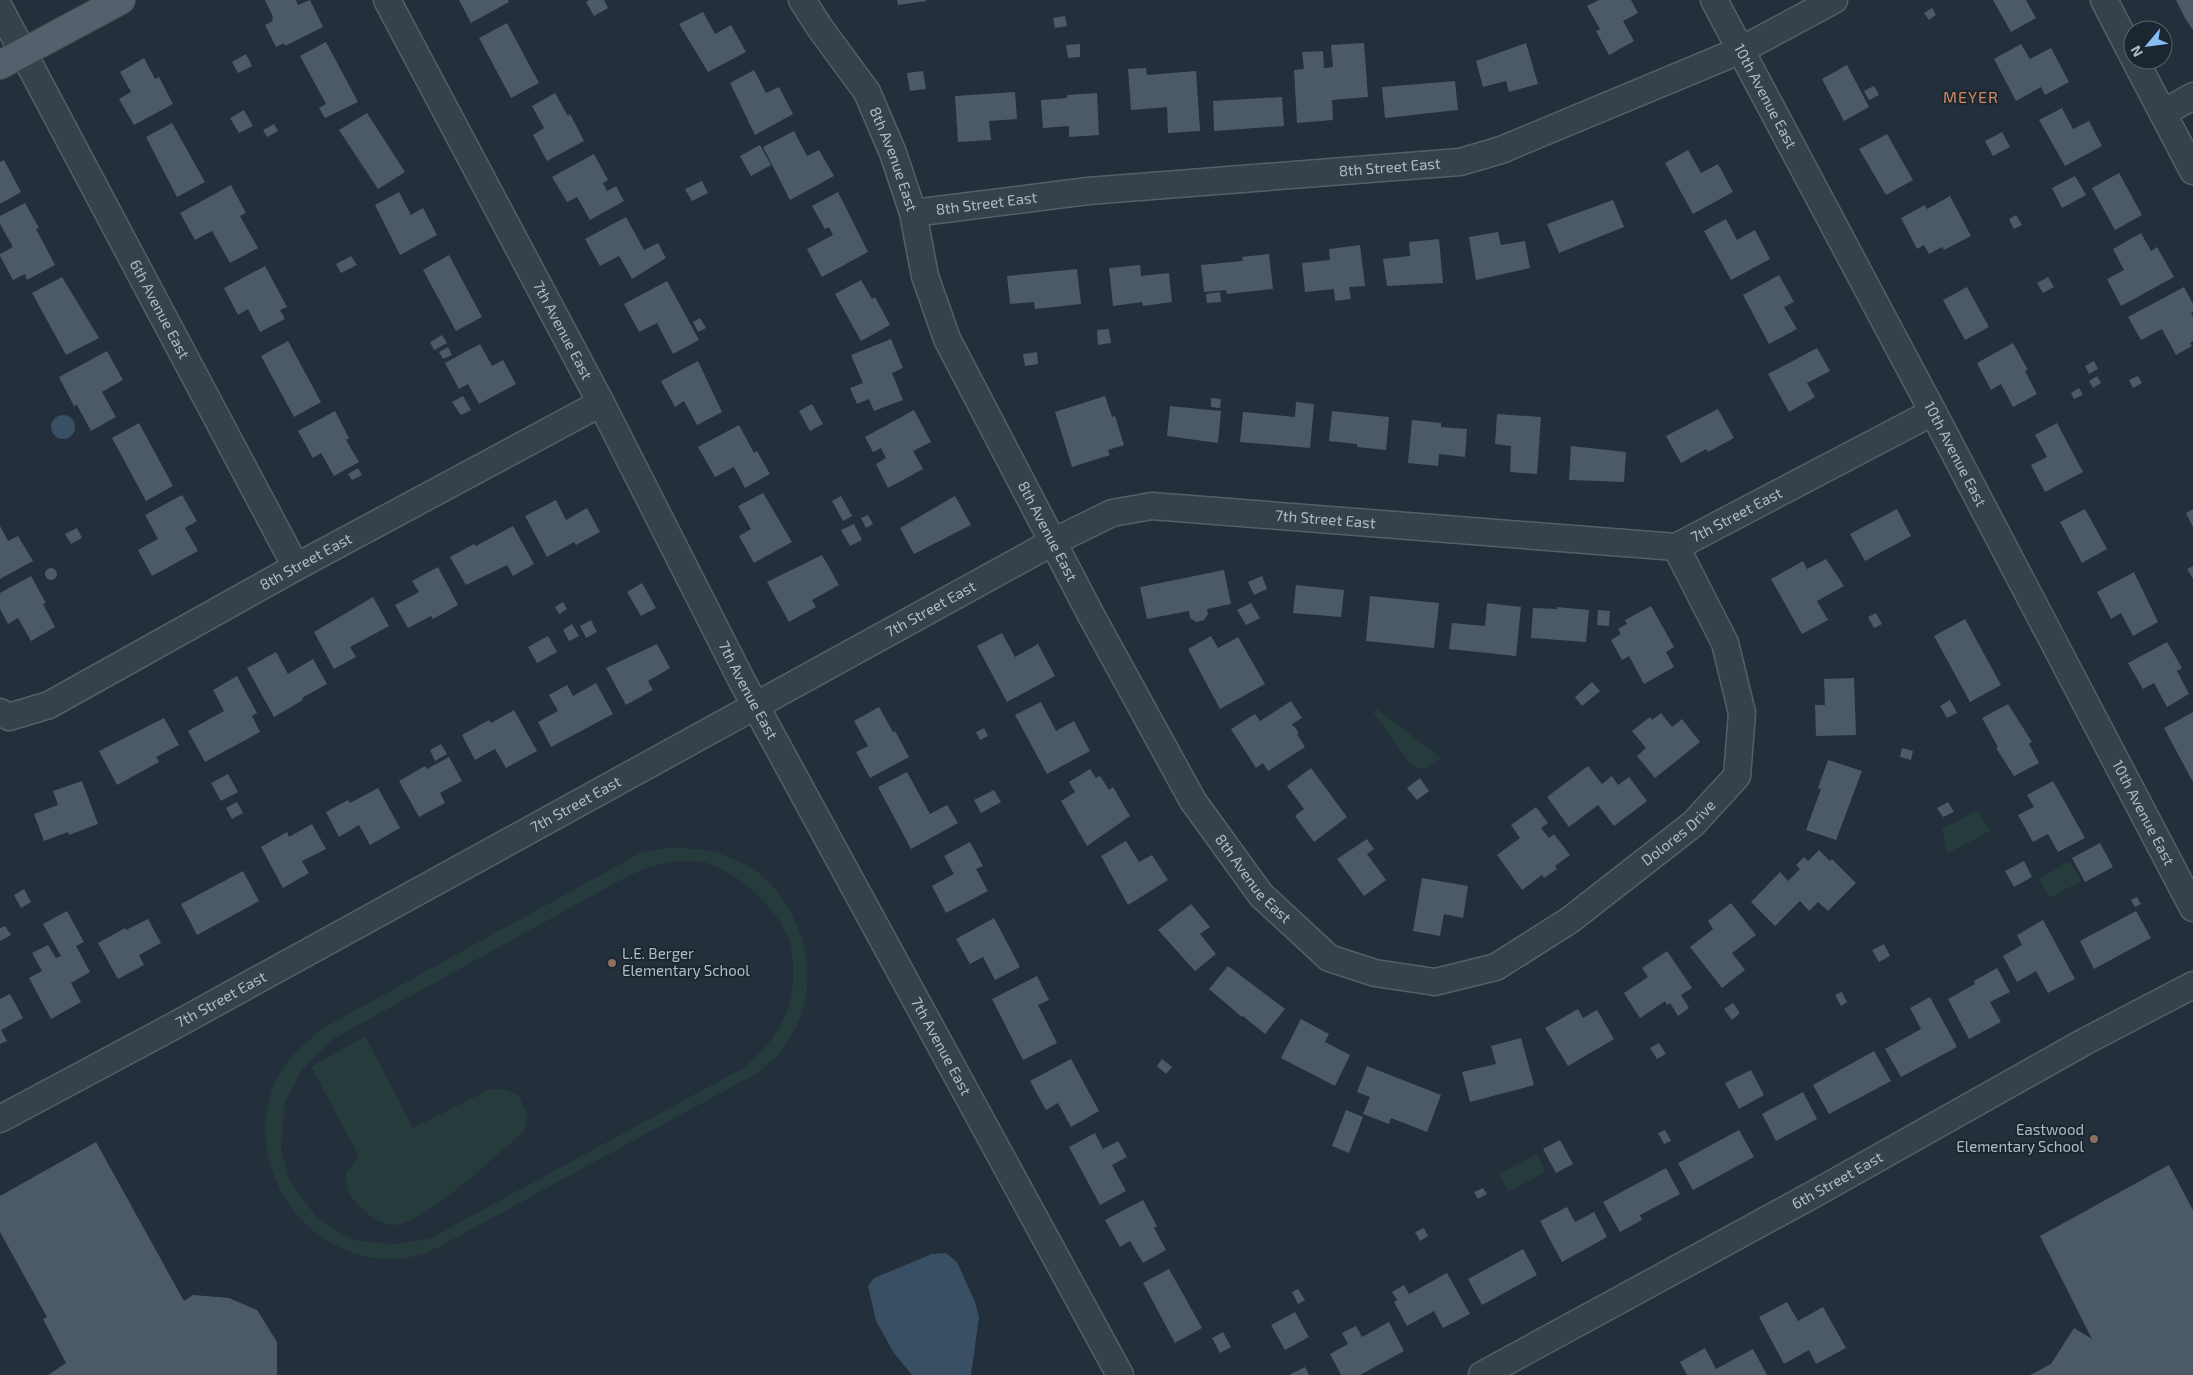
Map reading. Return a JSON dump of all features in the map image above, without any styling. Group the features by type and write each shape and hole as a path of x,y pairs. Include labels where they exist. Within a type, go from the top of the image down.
{"main road":[{"path":"0,65 121,0"}],"street":[{"name":"7th Avenue East","path":"387,0 601,403 755,704 1120,1375"},
{"name":"8th Avenue East","path":"802,0 867,92 893,153 913,213 925,276 947,339 1053,542 1193,801 1261,895 1329,958 1375,973 1400,977"},
{"name":"10th Avenue East","path":"1714,0 1934,412 2193,908"},
{"name":"8th Street East","path":"913,213 1088,191 1460,162 1500,150 1742,50 1834,0"},
{"path":"2104,0 2123,37"},
{"name":"6th Avenue East","path":"0,9 296,567"},
{"path":"2140,70 2193,171"},
{"path":"2163,112 2193,96"},
{"name":"8th Street East","path":"4,714 50,705 296,567 601,403"},
{"name":"7th Street East","path":"0,1119 178,1023 755,704 1053,542 1112,513 1152,506 1676,547 1934,412"},
{"name":"Dolores Drive","path":"1400,977 1435,982 1496,967 1570,920 1693,824 1737,776 1742,713 1725,643 1676,547"},
{"name":"6th Street East","path":"1482,1375 1814,1194 2084,1042 2193,985"}],"green space":[{"path":"1377,709 1441,758 1424,770 1411,765 1373,712"},
{"path":"1978,810 1990,831 1947,854 1942,829"},
{"path":"675,847 716,852 741,862 760,874 770,883 784,902 796,922 803,943 807,966 807,988 803,1010 794,1031 779,1054 759,1072 439,1247 423,1253 407,1258 395,1259 362,1256 333,1244 308,1226 287,1202 273,1174 266,1143 267,1112 276,1080 291,1057 325,1027 640,853","holes":["673,861 707,863 733,876 759,896 770,908 786,934 791,948 793,965 790,1000 785,1016 777,1031 757,1055 745,1067 429,1239 394,1244 353,1240 317,1218 289,1180 281,1150 285,1102 302,1070 333,1039 628,876 650,867"]},
{"path":"2070,861 2081,881 2050,898 2039,878"},
{"path":"365,1036 413,1128 490,1089 504,1089 518,1095 528,1114 524,1132 440,1202 421,1215 404,1223 391,1225 380,1222 355,1202 350,1194 346,1172 359,1156 311,1067"},
{"path":"1537,1154 1546,1172 1508,1192 1499,1174"}],"water":[{"path":"63,415 72,418 75,427 72,436 63,439 54,436 51,427 54,418"},
{"path":"946,1253 957,1262 975,1302 979,1317 971,1375 912,1375 894,1353 876,1321 868,1286 874,1278 932,1254"}],"building":[{"path":"265,0 296,0 298,5 310,0 323,27 285,46 284,43 276,47 265,25 273,21 273,17"},
{"path":"459,0 508,0 509,2 471,23"},
{"path":"589,0 604,0 608,8 594,16 586,2"},
{"path":"897,0 926,0 926,1 898,5"},
{"path":"1599,0 1631,0 1638,13 1623,21 1634,41 1609,55 1596,31 1600,29 1587,6"},
{"path":"1993,0 2026,0 2036,18 2011,32"},
{"path":"2176,0 2193,0 2193,30 2185,18"},
{"path":"1932,8 1936,15 1929,20 1924,13"},
{"path":"703,12 715,34 731,25 746,52 708,72 679,24"},
{"path":"1065,16 1067,26 1055,28 1053,18"},
{"path":"507,23 539,83 511,98 479,38"},
{"path":"326,42 358,102 325,118 319,108 326,104 300,56"},
{"path":"1364,43 1368,97 1332,100 1333,120 1297,123 1294,70 1304,69 1302,52 1323,51 1324,68 1333,67 1331,45"},
{"path":"1526,43 1538,84 1509,92 1506,81 1483,87 1476,61"},
{"path":"1080,44 1080,57 1068,58 1066,45"},
{"path":"2021,44 2030,59 2051,48 2069,82 2045,95 2041,87 2016,101 1994,59"},
{"path":"246,54 252,66 238,73 232,62"},
{"path":"144,58 155,79 159,77 173,104 134,125 119,99 131,92 120,72"},
{"path":"1847,65 1869,107 1844,121 1822,79"},
{"path":"1146,68 1147,75 1196,71 1200,131 1168,133 1167,107 1131,110 1128,69"},
{"path":"754,70 766,93 779,87 793,114 755,135 730,83"},
{"path":"923,71 926,89 910,91 907,73"},
{"path":"1455,81 1458,110 1385,118 1382,87"},
{"path":"1874,86 1879,95 1869,100 1864,91"},
{"path":"1015,92 1017,119 989,121 991,140 958,142 955,96"},
{"path":"555,93 568,116 570,114 584,141 547,161 533,135 544,128 532,106"},
{"path":"1097,93 1099,135 1069,137 1069,126 1043,128 1041,100 1067,98 1067,95"},
{"path":"1282,97 1284,126 1214,131 1213,101"},
{"path":"2062,108 2073,129 2089,121 2102,146 2065,166 2039,120"},
{"path":"244,110 253,126 239,133 230,118"},
{"path":"367,113 405,172 378,189 339,130"},
{"path":"172,123 205,182 177,197 146,137"},
{"path":"274,124 278,131 267,137 263,130"},
{"path":"794,131 807,156 819,150 834,176 790,200 763,147"},
{"path":"2002,132 2010,147 1993,156 1985,141"},
{"path":"1887,134 1913,180 1886,195 1859,149"},
{"path":"760,145 771,165 751,176 740,156"},
{"path":"1688,150 1701,173 1718,164 1733,192 1693,214 1665,163"},
{"path":"594,154 608,180 603,183 607,191 616,186 624,201 590,220 577,197 567,202 552,177"},
{"path":"4,160 21,192 0,204 0,162"},
{"path":"2119,173 2142,215 2115,230 2092,188"},
{"path":"2075,176 2086,195 2062,208 2052,188"},
{"path":"702,181 708,193 692,201 685,189"},
{"path":"231,185 246,213 240,216 258,248 230,263 212,231 195,240 180,213"},
{"path":"399,192 411,215 423,208 437,235 400,255 375,205"},
{"path":"838,192 868,252 822,277 807,249 833,235 829,227 825,229 812,206"},
{"path":"1950,196 1971,236 1944,250 1942,247 1929,254 1924,245 1917,249 1901,218 1925,205 1927,209"},
{"path":"1613,200 1624,227 1559,253 1547,224"},
{"path":"25,203 39,228 36,229 55,265 27,280 25,274 13,280 0,256 0,254 13,247 0,224 0,216"},
{"path":"2016,215 2022,225 2014,229 2009,219"},
{"path":"626,217 644,250 658,243 666,258 632,279 619,256 600,266 585,239"},
{"path":"1726,219 1737,240 1755,230 1770,259 1731,280 1704,231"},
{"path":"1498,232 1501,245 1525,241 1530,268 1476,280 1469,237"},
{"path":"2141,233 2151,251 2157,247 2174,277 2121,306 2107,279 2124,270 2113,249"},
{"path":"1439,239 1443,283 1387,286 1383,259 1410,256 1409,242"},
{"path":"1360,245 1365,286 1349,287 1351,299 1335,301 1334,289 1305,292 1302,263 1330,260 1329,249"},
{"path":"1269,254 1273,289 1227,294 1226,290 1204,292 1201,265 1243,261 1242,257"},
{"path":"449,255 482,317 456,331 423,270"},
{"path":"351,256 357,265 341,273 336,264"},
{"path":"1140,265 1141,276 1169,273 1172,302 1143,306 1142,302 1113,306 1109,268"},
{"path":"265,266 287,307 280,310 285,319 260,332 248,309 238,315 224,288"},
{"path":"1077,269 1081,304 1035,309 1034,302 1010,304 1007,276"},
{"path":"1779,275 1794,302 1784,307 1797,329 1769,344 1743,295"},
{"path":"62,277 99,338 66,355 32,293"},
{"path":"2048,277 2054,287 2043,293 2037,283"},
{"path":"861,280 872,299 875,297 890,325 861,341 835,294"},
{"path":"667,281 699,340 673,354 657,323 639,332 624,304"},
{"path":"1967,287 1989,327 1965,340 1943,300"},
{"path":"2184,287 2193,304 2193,312 2191,313 2193,317 2193,341 2190,343 2192,346 2176,355 2162,329 2141,340 2128,317"},
{"path":"1220,292 1221,302 1207,303 1206,294"},
{"path":"700,318 706,328 698,332 693,322"},
{"path":"1109,329 1111,343 1098,345 1097,330"},
{"path":"442,335 447,343 434,350 430,342"},
{"path":"891,339 903,368 892,373 903,400 874,411 869,399 857,404 850,388 863,383 851,355"},
{"path":"288,341 321,402 294,417 261,356"},
{"path":"2013,343 2028,370 2025,371 2037,394 2013,407 2001,384 1991,390 1977,363"},
{"path":"480,344 492,366 503,360 516,384 479,404 468,384 459,389 445,363"},
{"path":"448,347 452,355 443,359 439,352"},
{"path":"1817,348 1830,371 1807,383 1815,397 1789,412 1768,374"},
{"path":"107,351 123,380 102,392 116,417 91,431 77,405 74,406 59,377"},
{"path":"1037,352 1038,364 1025,366 1023,354"},
{"path":"698,361 722,412 697,425 684,401 675,407 661,381"},
{"path":"2094,361 2098,369 2089,374 2085,366"},
{"path":"2097,376 2101,383 2093,388 2089,381"},
{"path":"2138,376 2142,383 2133,388 2129,380"},
{"path":"2079,388 2083,395 2074,399 2071,393"},
{"path":"463,396 471,410 461,415 452,402"},
{"path":"1105,396 1112,417 1115,416 1124,445 1108,450 1110,455 1072,467 1055,412"},
{"path":"1211,398 1221,399 1220,408 1211,407"},
{"path":"1296,402 1314,404 1310,448 1240,442 1243,412 1295,417"},
{"path":"812,404 823,424 810,431 799,411"},
{"path":"1170,406 1221,411 1218,443 1167,436"},
{"path":"1718,409 1734,438 1708,452 1706,449 1681,463 1666,436"},
{"path":"914,410 931,442 913,451 923,469 888,488 876,464 886,458 881,448 873,452 865,437"},
{"path":"335,411 349,438 346,440 359,462 334,476 321,453 313,458 298,431"},
{"path":"1332,411 1389,417 1386,450 1357,447 1357,444 1329,441"},
{"path":"1497,414 1541,417 1537,474 1510,472 1511,446 1495,444"},
{"path":"1412,420 1441,423 1441,427 1467,429 1465,457 1439,454 1438,466 1408,463"},
{"path":"139,423 173,486 146,501 112,438"},
{"path":"2057,423 2083,472 2045,492 2031,465 2047,457 2035,435"},
{"path":"739,425 754,453 757,451 770,474 745,488 734,467 715,477 698,447"},
{"path":"1571,446 1626,452 1624,482 1569,480"},
{"path":"358,468 362,475 352,480 348,474"},
{"path":"763,493 792,542 754,563 739,536 751,529 738,506"},
{"path":"182,495 197,521 185,528 198,551 152,576 138,550 158,539 145,515"},
{"path":"841,496 852,516 843,521 832,501"},
{"path":"955,496 971,525 914,554 900,528"},
{"path":"556,500 566,520 587,508 600,532 576,545 574,542 547,557 525,516"},
{"path":"1897,509 1911,536 1865,561 1850,534"},
{"path":"2085,509 2107,549 2082,563 2060,522"},
{"path":"2193,509 2193,527 2186,513"},
{"path":"868,515 873,524 866,528 861,518"},
{"path":"854,524 862,540 850,546 841,530"},
{"path":"0,526 8,541 18,536 33,561 0,579"},
{"path":"513,526 534,564 513,576 507,565 466,585 450,557 474,544 476,546"},
{"path":"77,528 82,538 71,544 65,534"},
{"path":"822,555 839,585 812,600 816,607 789,622 767,582"},
{"path":"1826,559 1844,586 1817,601 1828,620 1802,634 1771,579 1803,561 1807,569"},
{"path":"2193,566 2193,579 2187,569"},
{"path":"438,567 458,605 433,619 431,616 408,628 395,605 419,592 412,581"},
{"path":"49,568 53,568 57,574 53,580 49,580 45,576 45,572"},
{"path":"1224,570 1231,604 1207,609 1208,614 1204,620 1196,622 1190,618 1189,611 1147,619 1140,587"},
{"path":"2134,572 2158,622 2133,636 2121,613 2111,619 2097,592"},
{"path":"31,576 46,603 43,604 55,627 31,641 18,618 8,624 0,609 0,593"},
{"path":"1262,576 1267,589 1254,595 1248,582"},
{"path":"642,583 656,608 641,616 627,592"},
{"path":"1296,585 1344,590 1341,617 1293,613"},
{"path":"1370,596 1439,603 1434,648 1366,641"},
{"path":"373,597 389,626 350,647 356,657 334,669 314,632"},
{"path":"563,602 567,609 559,614 555,607"},
{"path":"1251,603 1260,618 1246,625 1237,610"},
{"path":"1487,603 1521,607 1516,656 1449,649 1452,623 1485,626"},
{"path":"1651,606 1674,647 1666,652 1674,667 1644,684 1629,656 1622,660 1611,640 1621,634 1618,629 1627,624 1625,620"},
{"path":"1557,607 1589,610 1586,642 1531,638 1533,608 1557,609"},
{"path":"1598,610 1610,611 1609,626 1597,625"},
{"path":"1876,613 1882,624 1874,628 1868,617"},
{"path":"1965,619 2001,685 1970,702 1934,636"},
{"path":"591,620 597,632 586,638 580,626"},
{"path":"572,624 579,636 569,641 563,630"},
{"path":"1002,633 1015,657 1038,644 1055,676 1007,702 977,646"},
{"path":"548,636 557,652 537,663 528,647"},
{"path":"1211,636 1218,648 1238,637 1265,684 1220,709 1188,649"},
{"path":"2167,642 2182,668 2177,671 2189,694 2167,707 2154,683 2143,689 2128,663"},
{"path":"657,644 670,668 648,681 653,690 626,705 606,668"},
{"path":"276,652 288,674 313,659 327,684 274,717 247,668"},
{"path":"237,676 257,713 252,716 260,732 205,762 188,731 224,711 213,690"},
{"path":"1854,678 1856,735 1816,736 1815,705 1825,705 1824,679"},
{"path":"1592,682 1600,691 1582,706 1575,697"},
{"path":"596,683 613,714 551,747 538,722 558,711 549,695 567,685 573,696"},
{"path":"1950,700 1957,713 1947,718 1940,706"},
{"path":"1291,701 1302,718 1291,725 1299,733 1297,734 1305,747 1268,771 1263,763 1256,768 1231,729 1255,714 1260,721"},
{"path":"1041,702 1056,731 1074,721 1090,751 1047,774 1015,715"},
{"path":"2008,704 2032,742 2029,744 2039,763 2014,776 1996,748 1998,747 1982,718"},
{"path":"879,707 909,757 870,778 856,752 868,746 854,721"},
{"path":"514,710 537,751 506,768 495,749 475,760 462,735 489,720 491,723"},
{"path":"2193,712 2193,782 2164,728"},
{"path":"1661,713 1672,727 1682,719 1700,742 1655,778 1637,756 1646,748 1632,731 1650,717 1652,720"},
{"path":"164,718 179,745 156,757 159,762 117,785 99,751"},
{"path":"984,728 988,736 980,740 976,732"},
{"path":"441,744 447,754 435,761 430,750"},
{"path":"1902,748 1913,751 1911,760 1900,757"},
{"path":"449,757 462,781 440,793 445,803 419,817 399,781 425,766 427,769"},
{"path":"1828,760 1862,771 1836,840 1806,830 1821,789 1818,788"},
{"path":"1588,766 1602,784 1612,776 1618,785 1629,777 1647,801 1614,826 1598,805 1569,827 1547,797"},
{"path":"1311,768 1347,817 1314,842 1295,816 1304,809 1287,786"},
{"path":"1090,769 1096,778 1100,776 1109,790 1113,787 1130,816 1087,846 1061,801 1075,792 1069,782"},
{"path":"907,772 930,814 947,805 958,823 911,849 878,787"},
{"path":"228,774 238,792 221,801 211,783"},
{"path":"1420,778 1429,791 1417,800 1407,788"},
{"path":"82,781 98,824 69,835 68,832 44,841 34,814 58,805 53,791"},
{"path":"2053,781 2085,838 2058,852 2048,834 2033,842 2018,815 2034,807 2027,795"},
{"path":"378,788 400,828 370,845 359,825 339,837 326,812 348,800 350,803"},
{"path":"994,790 1001,802 981,813 974,800"},
{"path":"237,802 243,813 232,819 226,808"},
{"path":"1948,802 1954,812 1943,817 1937,808"},
{"path":"1536,807 1548,823 1541,828 1549,838 1554,834 1570,855 1555,866 1557,869 1544,878 1542,875 1522,890 1497,855 1520,838 1511,825"},
{"path":"312,824 326,849 302,861 309,873 283,888 261,847 287,832 289,837"},
{"path":"1367,839 1374,849 1367,854 1386,880 1364,896 1337,859"},
{"path":"1126,841 1139,862 1152,855 1168,880 1128,905 1101,856"},
{"path":"970,842 983,866 976,869 988,891 946,913 932,886 954,874 944,856"},
{"path":"2100,843 2113,867 2085,882 2072,858"},
{"path":"1819,850 1830,861 1832,859 1856,883 1828,911 1818,902 1809,911 1800,901 1775,926 1751,902 1780,872 1788,881 1800,869 1796,865 1804,857 1808,861"},
{"path":"2024,861 2032,877 2014,887 2005,871"},
{"path":"243,871 259,901 197,935 181,904"},
{"path":"1422,878 1468,886 1463,918 1444,914 1440,936 1413,931"},
{"path":"24,889 31,902 21,908 14,895"},
{"path":"2137,897 2141,904 2135,907 2131,900"},
{"path":"1731,903 1756,935 1732,953 1745,970 1722,988 1690,947 1713,929 1708,921"},
{"path":"1191,904 1210,927 1200,934 1216,954 1195,971 1158,930"},
{"path":"67,911 84,942 76,946 90,972 71,983 81,1002 51,1019 29,978 42,971 32,953 48,945 56,958 61,956 43,924"},
{"path":"2136,911 2151,938 2094,969 2080,941"},
{"path":"994,918 1020,967 995,980 983,957 970,964 956,939"},
{"path":"148,919 161,943 139,955 144,965 118,979 98,943 125,928 126,930"},
{"path":"2043,920 2075,979 2048,993 2036,971 2017,982 2003,956 2022,945 2017,935"},
{"path":"5,926 11,935 0,941 0,928"},
{"path":"1884,944 1890,956 1879,962 1872,950"},
{"path":"1667,951 1692,988 1681,995 1689,1008 1678,1016 1670,1003 1667,1005 1665,1001 1640,1018 1624,993 1648,977 1642,968"},
{"path":"1228,966 1285,1009 1265,1034 1209,989"},
{"path":"1997,968 2010,992 1990,1002 2001,1022 1969,1039 1948,999 1975,984 1974,981"},
{"path":"1037,976 1049,1000 1038,1005 1057,1043 1023,1060 992,999"},
{"path":"1842,992 1847,1002 1841,1006 1835,995"},
{"path":"10,994 23,1018 1,1030 7,1041 0,1044 0,999"},
{"path":"1930,997 1957,1047 1901,1077 1885,1049 1921,1029 1910,1008"},
{"path":"1733,1003 1740,1013 1732,1020 1724,1009"},
{"path":"1578,1009 1583,1018 1597,1010 1614,1039 1568,1066 1545,1028"},
{"path":"1301,1019 1329,1034 1325,1042 1350,1055 1335,1086 1281,1058"},
{"path":"1521,1038 1534,1085 1470,1102 1462,1072 1496,1064 1491,1046"},
{"path":"1659,1043 1666,1054 1657,1059 1650,1048"},
{"path":"1874,1051 1891,1081 1829,1114 1813,1085"},
{"path":"1071,1059 1099,1111 1071,1127 1058,1103 1046,1110 1030,1081"},
{"path":"1162,1059 1172,1067 1166,1074 1157,1066"},
{"path":"1367,1066 1441,1095 1427,1132 1391,1118 1389,1124 1363,1114 1370,1097 1357,1092"},
{"path":"1751,1070 1764,1095 1739,1109 1725,1083"},
{"path":"1803,1092 1817,1119 1776,1141 1762,1114"},
{"path":"1346,1110 1363,1117 1349,1153 1332,1146"},
{"path":"1665,1130 1671,1141 1664,1144 1658,1133"},
{"path":"1739,1130 1754,1157 1693,1190 1678,1163"},
{"path":"1095,1133 1103,1149 1118,1141 1127,1157 1112,1165 1126,1191 1100,1205 1069,1147"},
{"path":"1560,1140 1573,1164 1556,1173 1543,1149"},
{"path":"96,1142 184,1301 193,1295 229,1298 257,1310 277,1342 277,1375 48,1375 66,1363 43,1319 47,1317 0,1232 0,1196"},
{"path":"2169,1165 2193,1210 2193,1375 2030,1375 2051,1364 2074,1328 2092,1339 2040,1236"},
{"path":"1666,1168 1680,1194 1640,1215 1642,1220 1620,1232 1603,1202"},
{"path":"1483,1188 1487,1194 1478,1199 1474,1192"},
{"path":"1143,1200 1157,1226 1154,1228 1166,1250 1143,1263 1130,1241 1120,1247 1105,1220"},
{"path":"1567,1207 1575,1222 1594,1212 1607,1237 1562,1262 1540,1221"},
{"path":"1424,1228 1428,1236 1420,1241 1415,1232"},
{"path":"1523,1249 1537,1275 1482,1305 1468,1279"},
{"path":"1169,1269 1202,1328 1175,1343 1143,1283"},
{"path":"1447,1273 1470,1314 1443,1328 1434,1311 1407,1326 1394,1302 1397,1300 1392,1292 1404,1285 1409,1294"},
{"path":"1298,1289 1305,1300 1298,1304 1292,1292"},
{"path":"1787,1302 1798,1321 1823,1307 1846,1348 1816,1364 1809,1350 1784,1364 1759,1317"},
{"path":"1295,1312 1309,1337 1285,1350 1271,1325"},
{"path":"1389,1322 1404,1351 1360,1375 1341,1375 1330,1354 1348,1344 1342,1333 1356,1326 1362,1337"},
{"path":"1223,1332 1231,1347 1220,1353 1212,1338"},
{"path":"1705,1348 1716,1369 1753,1349 1767,1375 1687,1375 1680,1362"},
{"path":"1305,1367 1309,1375 1289,1375"}],"place":[{"name":"L.E. Berger Elementary School","path":"612,963"},
{"name":"Eastwood Elementary School","path":"2094,1139"}],"district":[{"name":"MEYER","path":"1971,97"}]}
